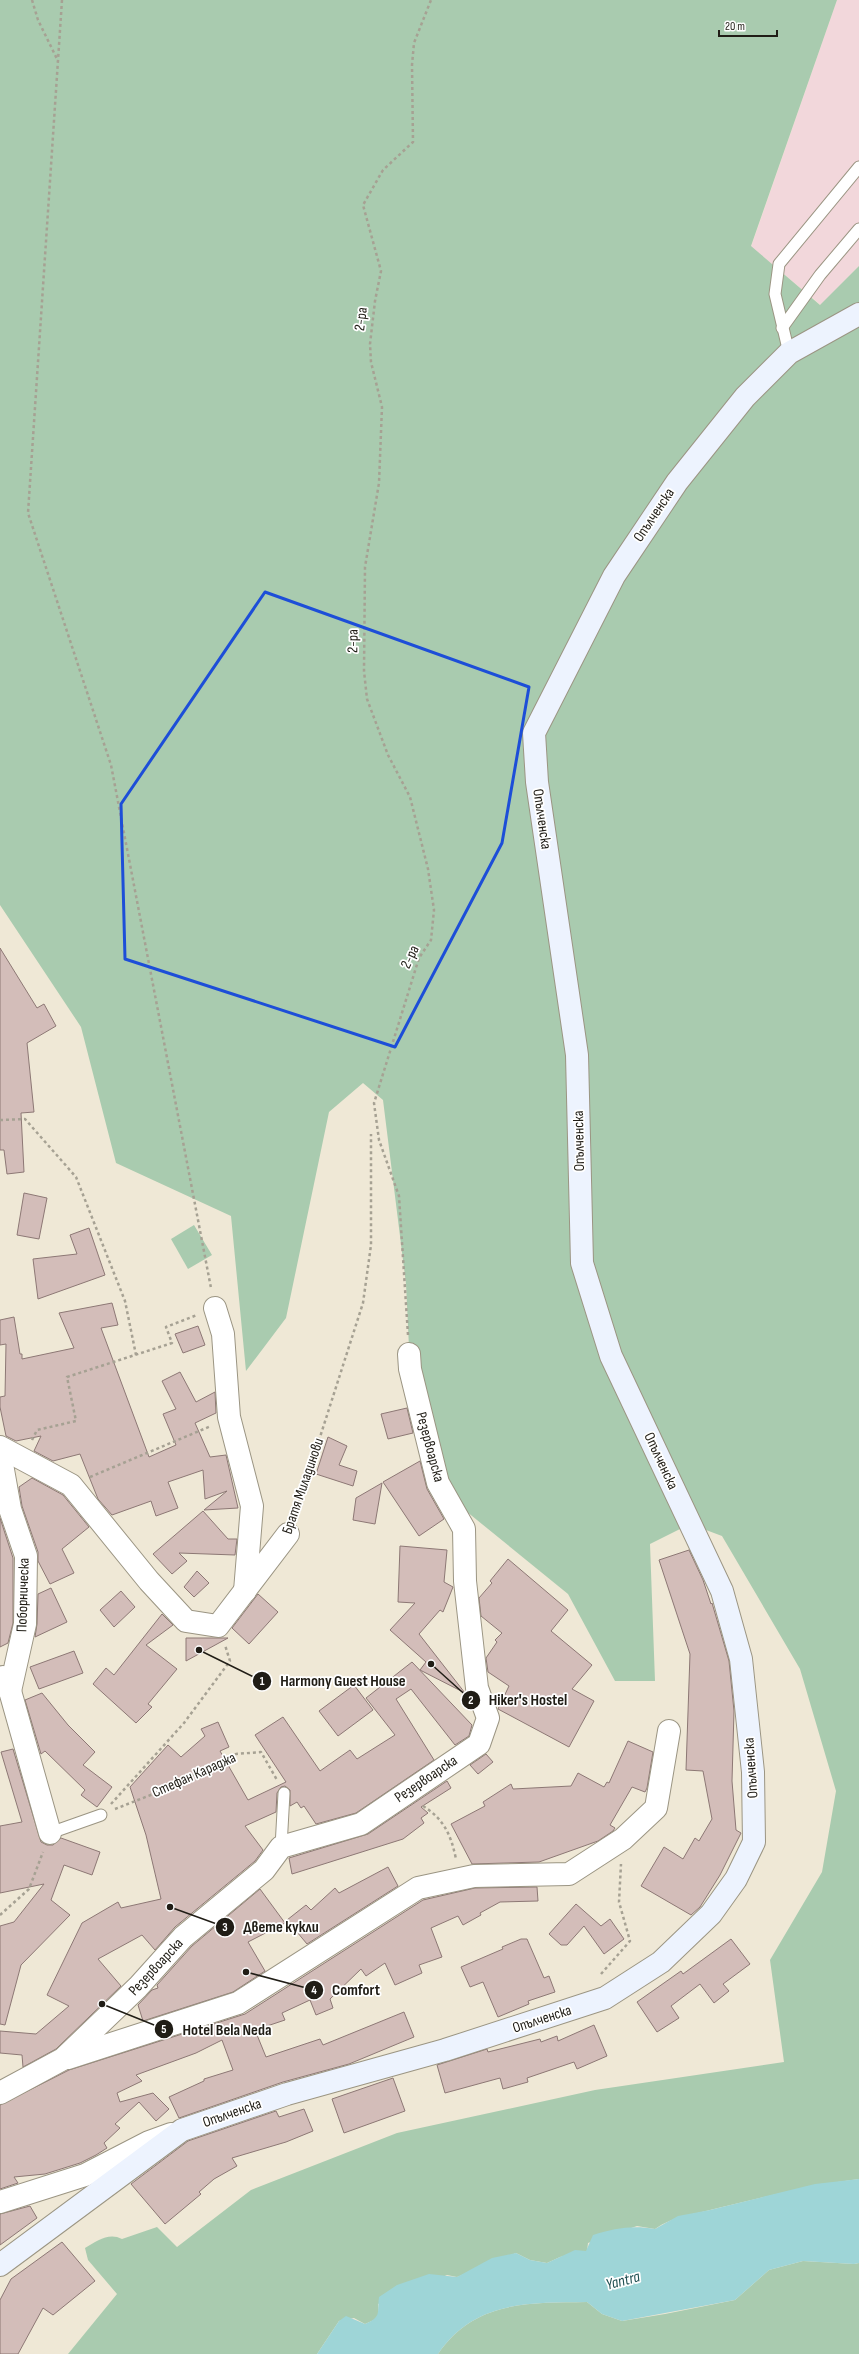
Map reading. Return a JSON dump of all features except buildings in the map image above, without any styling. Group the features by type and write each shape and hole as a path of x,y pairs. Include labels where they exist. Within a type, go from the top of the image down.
{"street":[{"name":"Опълченска","path":"0,2265 182,2130 287,2094 444,2050 605,1998 661,1962 711,1914 736,1879 754,1842 753,1772 741,1659 722,1591 611,1356 582,1263 577,1055 537,782 534,733 614,576 677,482 745,397 789,353 859,314"},
{"path":"215,1308 223,1334 230,1417 252,1506 245,1591"},
{"name":"Резервоарска","path":"0,2093 63,2059 138,1987 183,1937 264,1870 281,1847 361,1824 479,1744 488,1718 477,1688 465,1581 464,1529 438,1483 410,1369 409,1354"},
{"path":"0,1447 71,1485 149,1582 186,1622 218,1626"},
{"name":"Поборническа","path":"0,1453 10,1509 26,1556 25,1624 10,1691"},
{"name":"Братя Миладинови","path":"218,1626 288,1534"},
{"path":"0,1671 10,1691 50,1833"},
{"path":"63,2059 238,2003 418,1888 474,1876 569,1874 623,1839 656,1808 669,1731"},
{"path":"0,2202 85,2175 149,2142 182,2130"}],"lane":[{"path":"789,353 775,294 779,264 859,167"},
{"path":"782,328 820,275 859,229"},
{"path":"281,1847 284,1793"},
{"path":"50,1833 101,1815"}],"path":[{"path":"32,0 38,20 58,62"},
{"path":"22,1459 37,1430 76,1421 67,1378 172,1343 166,1327 215,1308 111,765 28,513 62,0"},
{"name":"2-ра","path":"409,1354 406,1284 399,1196 378,1140 374,1103 419,958 431,940 434,910 428,869 410,797 388,755 372,713 367,699 364,671 365,567 379,483 382,407 371,362 370,344 374,301 382,271 363,205 383,170 413,142 412,65 414,43 431,0"},
{"path":"0,1120 25,1119 76,1177 125,1301 136,1355"},
{"name":"Братя Миладинови","path":"288,1534 363,1303 371,1245 371,1134"},
{"path":"71,1485 230,1417"},
{"path":"101,1815 184,1723 230,1661 218,1626"},
{"name":"Стефан Караджа","path":"101,1815 166,1789 236,1754 260,1752 284,1793"},
{"path":"422,1805 434,1813 451,1836 461,1879"},
{"path":"0,1916 29,1889 50,1833"},
{"path":"598,1978 630,1940 619,1902 623,1839"}],"highlighted area":[{"path":"265,592 529,687 502,843 395,1047 125,959 121,804"}],"shaded area":[{"path":"837,0 859,0 859,266 821,305 751,247"}],"green space":[{"path":"0,0 837,0 751,246 820,305 859,266 859,2179 806,2188 677,2218 655,2229 637,2226 588,2243 587,2251 560,2257 547,2263 530,2260 516,2253 457,2277 447,2275 378,2304 379,2314 374,2320 365,2324 354,2318 339,2321 317,2354 68,2354 117,2294 88,2260 85,2248 103,2238 112,2236 122,2239 157,2227 177,2247 251,2190 397,2133 595,2090 784,2062 770,1960 822,1872 836,1791 800,1669 722,1536 690,1524 650,1544 655,1681 615,1681 568,1594 461,1507 438,1483 410,1369 406,1284 383,1100 363,1083 329,1112 286,1318 246,1371 231,1216 116,1163 81,1027 0,905"},
{"path":"194,1225 212,1255 188,1269 171,1239"},
{"path":"803,2261 859,2263 859,2354 438,2354 453,2336 469,2323 486,2314 505,2308 544,2303 587,2302 602,2314 622,2321 735,2300 769,2270"}],"water":[{"name":"Yantra","path":"859,2179 859,2263 803,2261 769,2270 735,2300 622,2321 602,2314 587,2302 544,2303 505,2308 486,2314 469,2323 453,2336 438,2354 317,2354 339,2321 346,2316 365,2324 374,2319 378,2314 379,2297 397,2285 429,2274 457,2277 492,2258 516,2253 530,2260 547,2263 575,2250 586,2251 593,2235 616,2229 632,2227 655,2229 678,2216 710,2210 815,2184"}],"place":[{"name":"Harmony Guest House","path":"199,1650"},
{"name":"Hiker's Hostel","path":"431,1664"},
{"name":"Двете кукли","path":"170,1907"},
{"name":"Comfort","path":"246,1972"},
{"name":"Hotel Bela Neda","path":"102,2004"}]}
